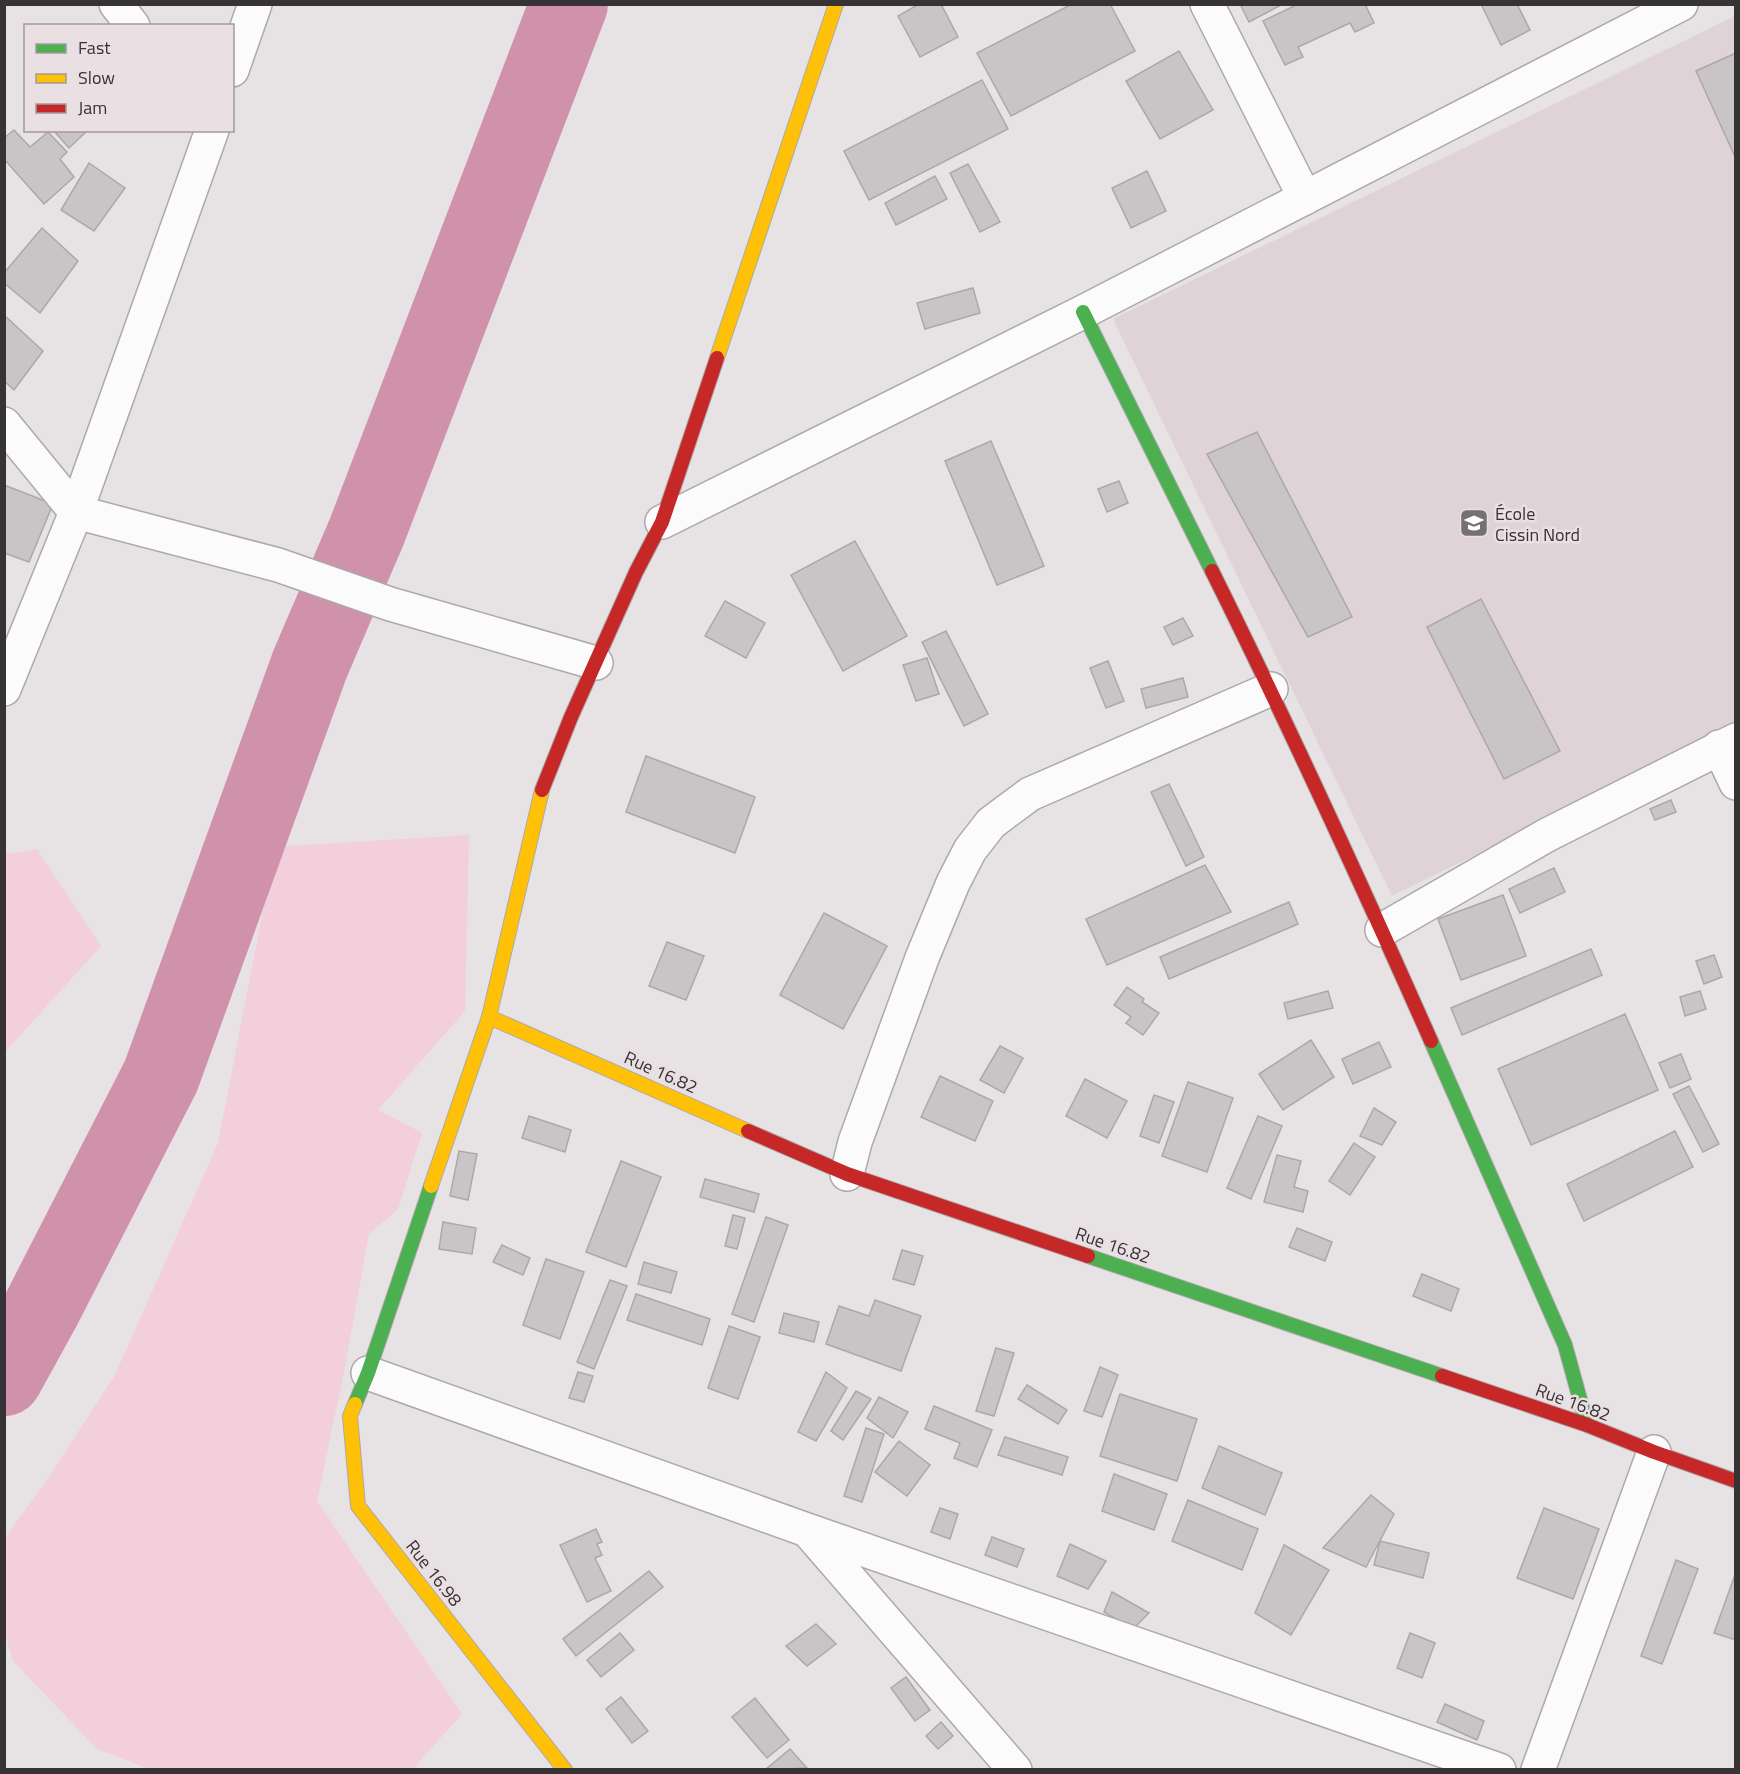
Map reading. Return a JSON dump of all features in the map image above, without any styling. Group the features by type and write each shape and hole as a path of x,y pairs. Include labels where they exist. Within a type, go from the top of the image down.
{"street":[{"path":"116,4 131,24"},
{"path":"234,64 255,4"},
{"name":"Rue 16.98","path":"566,1770 358,1506 350,1416 369,1373 489,1017 540,794 571,717 636,572 662,522 836,4"},
{"path":"1207,4 1305,198"},
{"path":"662,522 1083,312 1681,4"},
{"path":"4,689 76,512 211,132"},
{"path":"1083,312 1271,689 1382,930 1565,1345 1587,1425"},
{"path":"4,424 76,512 278,565 390,604 596,663"},
{"path":"847,1174 855,1142 922,958 953,883 970,850 991,823 1030,794 1271,689"},
{"path":"1382,930 1547,835 1727,743 1736,783"},
{"name":"Rue 16.82","path":"489,1017 847,1174 1587,1425 1654,1452 1736,1480"},
{"path":"369,1373 807,1530 1499,1770"},
{"path":"1538,1770 1654,1452"},
{"path":"807,1530 1015,1770"}],"shaded area":[{"name":"École Cissin Nord","path":"1735,16 1735,727 1392,896 1113,319"},
{"path":"469,835 465,1011 378,1110 422,1133 398,1209 369,1234 344,1372 317,1501 462,1714 413,1769 149,1769 97,1749 13,1661 5,1634 4,1539 45,1483 115,1375 218,1143 271,869 286,846"},
{"path":"37,849 101,946 5,1052 5,854"}],"building":[{"path":"919,4 941,4 958,37 920,57 898,16"},
{"path":"1072,4 1110,4 1135,51 1011,116 977,53"},
{"path":"1240,4 1283,4 1249,22"},
{"path":"1298,4 1365,4 1374,23 1355,32 1350,23 1298,47 1303,57 1285,65 1263,21"},
{"path":"1481,4 1517,4 1530,30 1501,45"},
{"path":"1179,51 1213,110 1160,139 1126,81"},
{"path":"1736,53 1736,159 1696,71"},
{"path":"982,80 1008,129 869,200 844,151"},
{"path":"14,130 30,147 48,132 67,152 60,159 74,177 44,204 4,159 4,138"},
{"path":"55,132 86,132 69,148"},
{"path":"89,163 125,188 94,231 61,210"},
{"path":"968,164 1000,222 980,232 950,173"},
{"path":"1147,171 1166,211 1131,228 1112,188"},
{"path":"935,176 947,199 896,225 885,203"},
{"path":"42,228 78,261 40,313 4,283 4,273"},
{"path":"973,288 980,313 925,329 917,303"},
{"path":"4,315 43,351 14,390 4,381"},
{"path":"1257,432 1352,617 1308,637 1207,454"},
{"path":"991,441 1044,566 997,585 945,461"},
{"path":"1119,481 1128,503 1107,512 1098,489"},
{"path":"4,485 53,504 29,562 4,553"},
{"path":"855,541 907,636 843,671 791,575"},
{"path":"1481,599 1560,751 1504,779 1427,627"},
{"path":"725,601 765,623 746,658 705,636"},
{"path":"1183,618 1193,636 1173,645 1164,627"},
{"path":"946,631 988,714 964,726 922,642"},
{"path":"927,658 939,694 916,701 903,665"},
{"path":"1108,661 1124,701 1106,708 1090,668"},
{"path":"1183,678 1188,697 1146,708 1141,689"},
{"path":"646,756 755,797 735,853 626,812"},
{"path":"1169,784 1204,857 1186,866 1151,792"},
{"path":"1671,800 1676,812 1655,820 1650,809"},
{"path":"1205,865 1231,912 1107,965 1086,919"},
{"path":"1554,868 1565,892 1520,913 1509,889"},
{"path":"1503,895 1526,956 1461,980 1438,919"},
{"path":"1289,902 1298,924 1169,979 1160,957"},
{"path":"824,913 887,946 843,1029 780,995"},
{"path":"667,942 704,956 686,1000 649,986"},
{"path":"1591,949 1602,975 1462,1035 1451,1008"},
{"path":"1714,955 1722,977 1704,984 1696,961"},
{"path":"1127,987 1144,999 1142,1002 1159,1013 1143,1035 1126,1023 1131,1017 1114,1005"},
{"path":"1328,991 1333,1008 1288,1019 1284,1003"},
{"path":"1700,991 1706,1009 1685,1016 1680,997"},
{"path":"1625,1014 1658,1090 1531,1145 1498,1069"},
{"path":"1311,1040 1334,1077 1283,1110 1259,1074"},
{"path":"1379,1042 1391,1067 1353,1084 1342,1059"},
{"path":"1000,1046 1023,1058 1004,1093 980,1080"},
{"path":"1681,1054 1691,1079 1670,1088 1659,1063"},
{"path":"940,1076 993,1101 975,1141 921,1117"},
{"path":"1085,1079 1127,1101 1107,1138 1066,1116"},
{"path":"1188,1082 1233,1098 1207,1172 1162,1156"},
{"path":"1689,1086 1719,1144 1703,1152 1673,1094"},
{"path":"1154,1095 1174,1102 1159,1143 1140,1136"},
{"path":"1374,1108 1396,1122 1382,1145 1360,1136"},
{"path":"529,1116 571,1130 565,1152 522,1138"},
{"path":"1258,1116 1282,1126 1251,1199 1227,1188"},
{"path":"1675,1131 1693,1167 1584,1221 1567,1184"},
{"path":"1354,1143 1375,1157 1350,1195 1329,1181"},
{"path":"459,1151 477,1154 468,1200 450,1196"},
{"path":"1277,1155 1301,1161 1294,1187 1308,1191 1303,1212 1264,1202"},
{"path":"621,1161 661,1177 626,1267 586,1252"},
{"path":"705,1179 759,1194 754,1212 700,1197"},
{"path":"733,1215 745,1218 737,1249 725,1246"},
{"path":"766,1217 788,1225 754,1322 732,1314"},
{"path":"443,1222 476,1228 472,1254 439,1249"},
{"path":"1297,1228 1332,1242 1325,1261 1289,1247"},
{"path":"502,1245 530,1258 523,1275 493,1262"},
{"path":"902,1250 923,1256 914,1285 893,1279"},
{"path":"546,1259 584,1272 560,1339 523,1325"},
{"path":"644,1262 677,1272 671,1293 638,1284"},
{"path":"1422,1274 1459,1289 1451,1311 1413,1296"},
{"path":"610,1280 627,1286 594,1369 577,1362"},
{"path":"636,1294 710,1319 702,1345 627,1320"},
{"path":"875,1300 921,1316 901,1371 826,1344 839,1306 869,1316"},
{"path":"784,1313 819,1322 814,1342 779,1333"},
{"path":"729,1326 760,1337 738,1399 708,1388"},
{"path":"996,1348 1014,1353 994,1416 976,1411"},
{"path":"1100,1367 1118,1375 1102,1417 1084,1411"},
{"path":"578,1372 593,1376 584,1402 569,1398"},
{"path":"826,1372 847,1388 816,1441 798,1432"},
{"path":"1027,1385 1067,1410 1058,1424 1018,1399"},
{"path":"856,1391 871,1399 843,1440 831,1431"},
{"path":"1120,1394 1197,1419 1177,1481 1100,1456"},
{"path":"879,1397 908,1412 893,1438 867,1418"},
{"path":"934,1406 992,1430 977,1467 954,1458 960,1443 925,1429"},
{"path":"866,1428 884,1434 862,1502 844,1496"},
{"path":"1005,1437 1068,1457 1062,1475 998,1455"},
{"path":"899,1441 930,1465 907,1496 875,1472"},
{"path":"1219,1446 1282,1473 1265,1515 1202,1488"},
{"path":"1114,1474 1167,1494 1154,1530 1102,1511"},
{"path":"1371,1495 1394,1514 1366,1567 1323,1548"},
{"path":"1188,1500 1258,1529 1242,1570 1172,1541"},
{"path":"940,1508 958,1514 950,1539 931,1532"},
{"path":"1544,1508 1599,1529 1573,1599 1517,1578"},
{"path":"596,1529 602,1542 597,1544 602,1555 595,1558 611,1591 587,1602 560,1545"},
{"path":"992,1537 1024,1549 1017,1567 985,1555"},
{"path":"1380,1541 1429,1553 1423,1578 1374,1565"},
{"path":"1070,1544 1106,1561 1088,1589 1057,1576"},
{"path":"1284,1545 1329,1570 1291,1635 1255,1613"},
{"path":"1676,1560 1698,1569 1662,1664 1641,1656"},
{"path":"649,1571 663,1587 576,1656 563,1639"},
{"path":"1736,1572 1736,1640 1714,1633"},
{"path":"1112,1592 1149,1613 1133,1629 1104,1612"},
{"path":"816,1624 836,1644 807,1666 786,1646"},
{"path":"620,1633 634,1650 601,1677 587,1660"},
{"path":"1410,1633 1435,1643 1422,1678 1397,1668"},
{"path":"906,1677 930,1710 915,1721 891,1688"},
{"path":"621,1697 648,1731 632,1743 606,1709"},
{"path":"755,1698 789,1740 767,1758 732,1717"},
{"path":"1445,1704 1484,1721 1477,1740 1437,1722"},
{"path":"941,1722 953,1736 938,1749 926,1736"},
{"path":"790,1749 807,1768 765,1770"}],"waterway":[{"path":"4,1377 161,1076 310,664 367,531 569,4"},
{"path":"4,1312 42,1308"}],"traffic: fast":[{"path":"1083,312 1212,571"},
{"path":"1431,1041 1565,1345 1587,1425"},
{"path":"355,1404 368,1373 431,1186"},
{"path":"1088,1256 1442,1376"}],"traffic: slow":[{"path":"717,358 836,4"},
{"path":"431,1186 489,1017 542,790"},
{"path":"489,1017 748,1131"},
{"path":"355,1404 350,1416 358,1506 565,1770"}],"traffic: jam":[{"path":"542,790 571,717 636,572 662,522 717,358"},
{"path":"1212,571 1324,805 1431,1041"},
{"path":"748,1131 847,1174 1088,1256"},
{"path":"1442,1376 1587,1425 1736,1481"}],"place":[{"name":"École Cissin Nord","path":"1474,523"}]}
